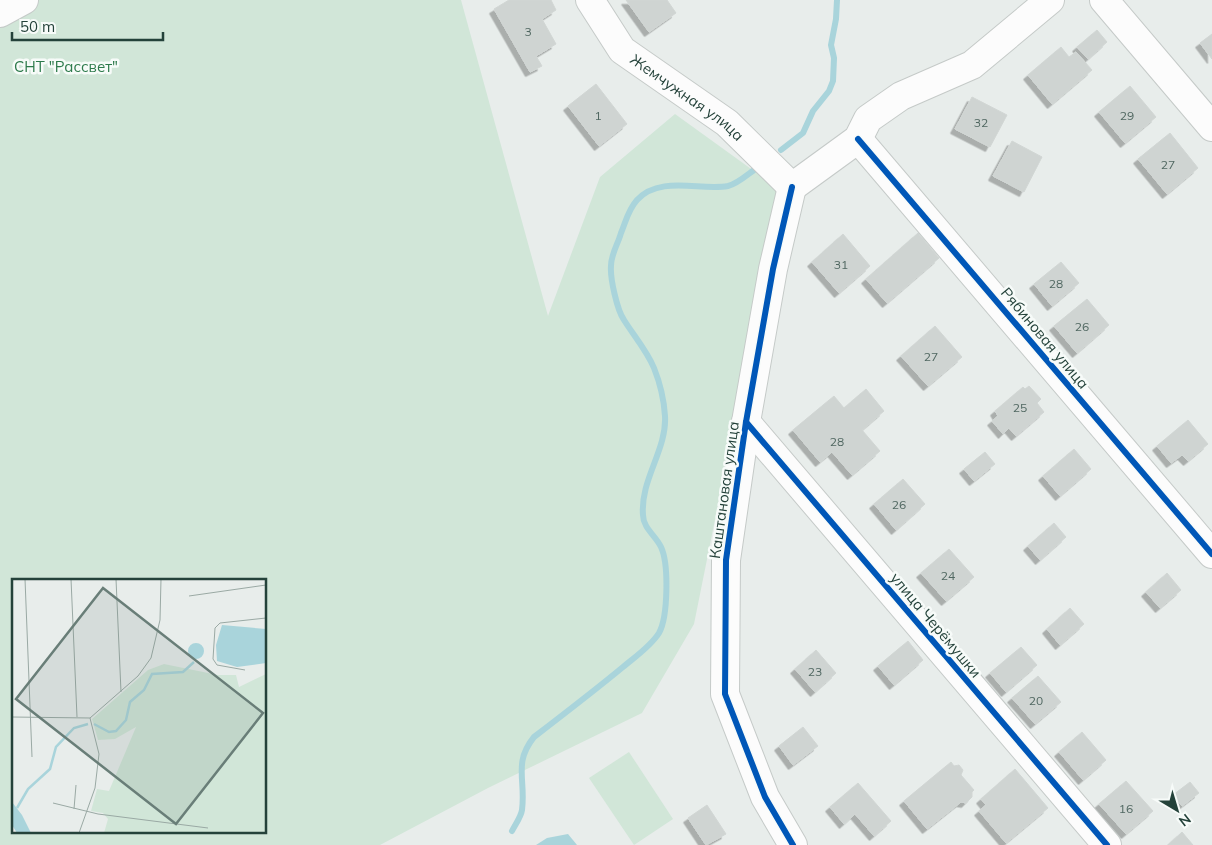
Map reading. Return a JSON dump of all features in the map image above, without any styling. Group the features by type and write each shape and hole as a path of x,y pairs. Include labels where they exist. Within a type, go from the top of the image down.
{"street":[{"path":"0,13 24,0"},
{"name":"Жемчужная улица","path":"590,0 622,50 728,123 792,187"},
{"path":"792,187 858,139 868,119 901,96 972,65 1050,0"},
{"path":"1104,0 1212,127"},
{"name":"Рябиновая улица","path":"858,139 1212,554"},
{"name":"Каштановая улица","path":"792,187 772,269 746,422 726,560 725,694 765,797 793,845"},
{"name":"улица Черёмушки","path":"746,422 1106,845"}],"green space":[{"name":"СНТ \"Рассвет\"","path":"0,0 461,0 548,316 600,177 675,114 779,189 767,261 694,624 642,713 488,788 380,845 0,845"},
{"path":"629,752 673,819 634,845 589,778"}],"water":[{"path":"568,834 577,845 536,845 547,838"}],"building":[{"path":"509,0 551,0 556,10 542,19 556,44 536,56 542,66 530,72 494,9"},
{"path":"626,0 667,0 676,13 649,32"},
{"path":"1097,30 1107,42 1088,59 1077,47"},
{"path":"1212,34 1212,59 1200,43"},
{"path":"1061,47 1069,57 1076,52 1092,70 1052,104 1028,75"},
{"path":"596,84 627,124 599,146 568,106"},
{"path":"1130,86 1156,117 1125,143 1099,112"},
{"path":"972,97 1007,115 990,147 955,129"},
{"path":"1170,133 1198,168 1167,194 1138,159"},
{"path":"1012,141 1042,157 1024,192 993,176"},
{"path":"918,233 939,258 887,303 866,279"},
{"path":"843,234 870,266 839,293 812,262"},
{"path":"1061,262 1079,283 1052,306 1034,284"},
{"path":"1087,299 1109,325 1077,353 1054,326"},
{"path":"935,326 962,357 928,386 901,356"},
{"path":"1029,386 1041,399 1037,403 1044,412 1016,436 1009,428 1003,434 992,421 998,416 995,411 1023,387 1025,389"},
{"path":"866,389 884,411 862,430 880,451 852,475 832,452 820,462 793,430 834,396 844,408"},
{"path":"1188,420 1208,444 1188,461 1182,455 1171,463 1157,446"},
{"path":"1074,449 1091,469 1060,496 1043,476"},
{"path":"985,452 995,464 974,481 964,469"},
{"path":"903,479 925,504 896,530 874,504"},
{"path":"1054,523 1066,537 1040,560 1028,546"},
{"path":"949,549 974,577 946,601 921,573"},
{"path":"1167,573 1181,590 1160,608 1146,592"},
{"path":"1070,608 1084,624 1060,645 1047,629"},
{"path":"908,641 923,660 894,685 878,666"},
{"path":"1021,647 1037,665 1006,692 990,673"},
{"path":"816,650 836,673 815,692 795,669"},
{"path":"1038,676 1061,702 1035,724 1012,698"},
{"path":"803,727 818,746 793,765 779,746"},
{"path":"1082,732 1106,760 1083,780 1059,752"},
{"path":"951,762 954,766 959,765 963,770 961,775 974,790 972,797 966,803 961,802 927,829 904,801"},
{"path":"1015,769 1048,808 1006,843 979,811 986,805 981,799"},
{"path":"1126,781 1153,811 1126,834 1099,804"},
{"path":"1190,782 1199,793 1182,806 1173,795"},
{"path":"858,783 891,821 874,836 855,814 844,824 830,807"},
{"path":"707,805 726,834 706,845 688,818"},
{"path":"1182,832 1193,845 1168,845"}],"waterway":[{"path":"781,150 803,133 813,111 829,91 833,81 834,58 831,45 836,19 837,0"},
{"path":"512,831 522,810 522,764 524,755 534,737 647,647 659,633 664,615 666,603 664,555 659,543 647,528 643,515 645,490 665,429 664,404 654,368 619,309 614,294 611,271 613,253 631,208 646,192 669,186 728,186 754,170"}],"cycle path":[{"path":"858,139 1212,554"},
{"path":"792,187 773,269 746,422 726,560 725,694 765,797 793,845"},
{"path":"746,422 1107,845"}]}
